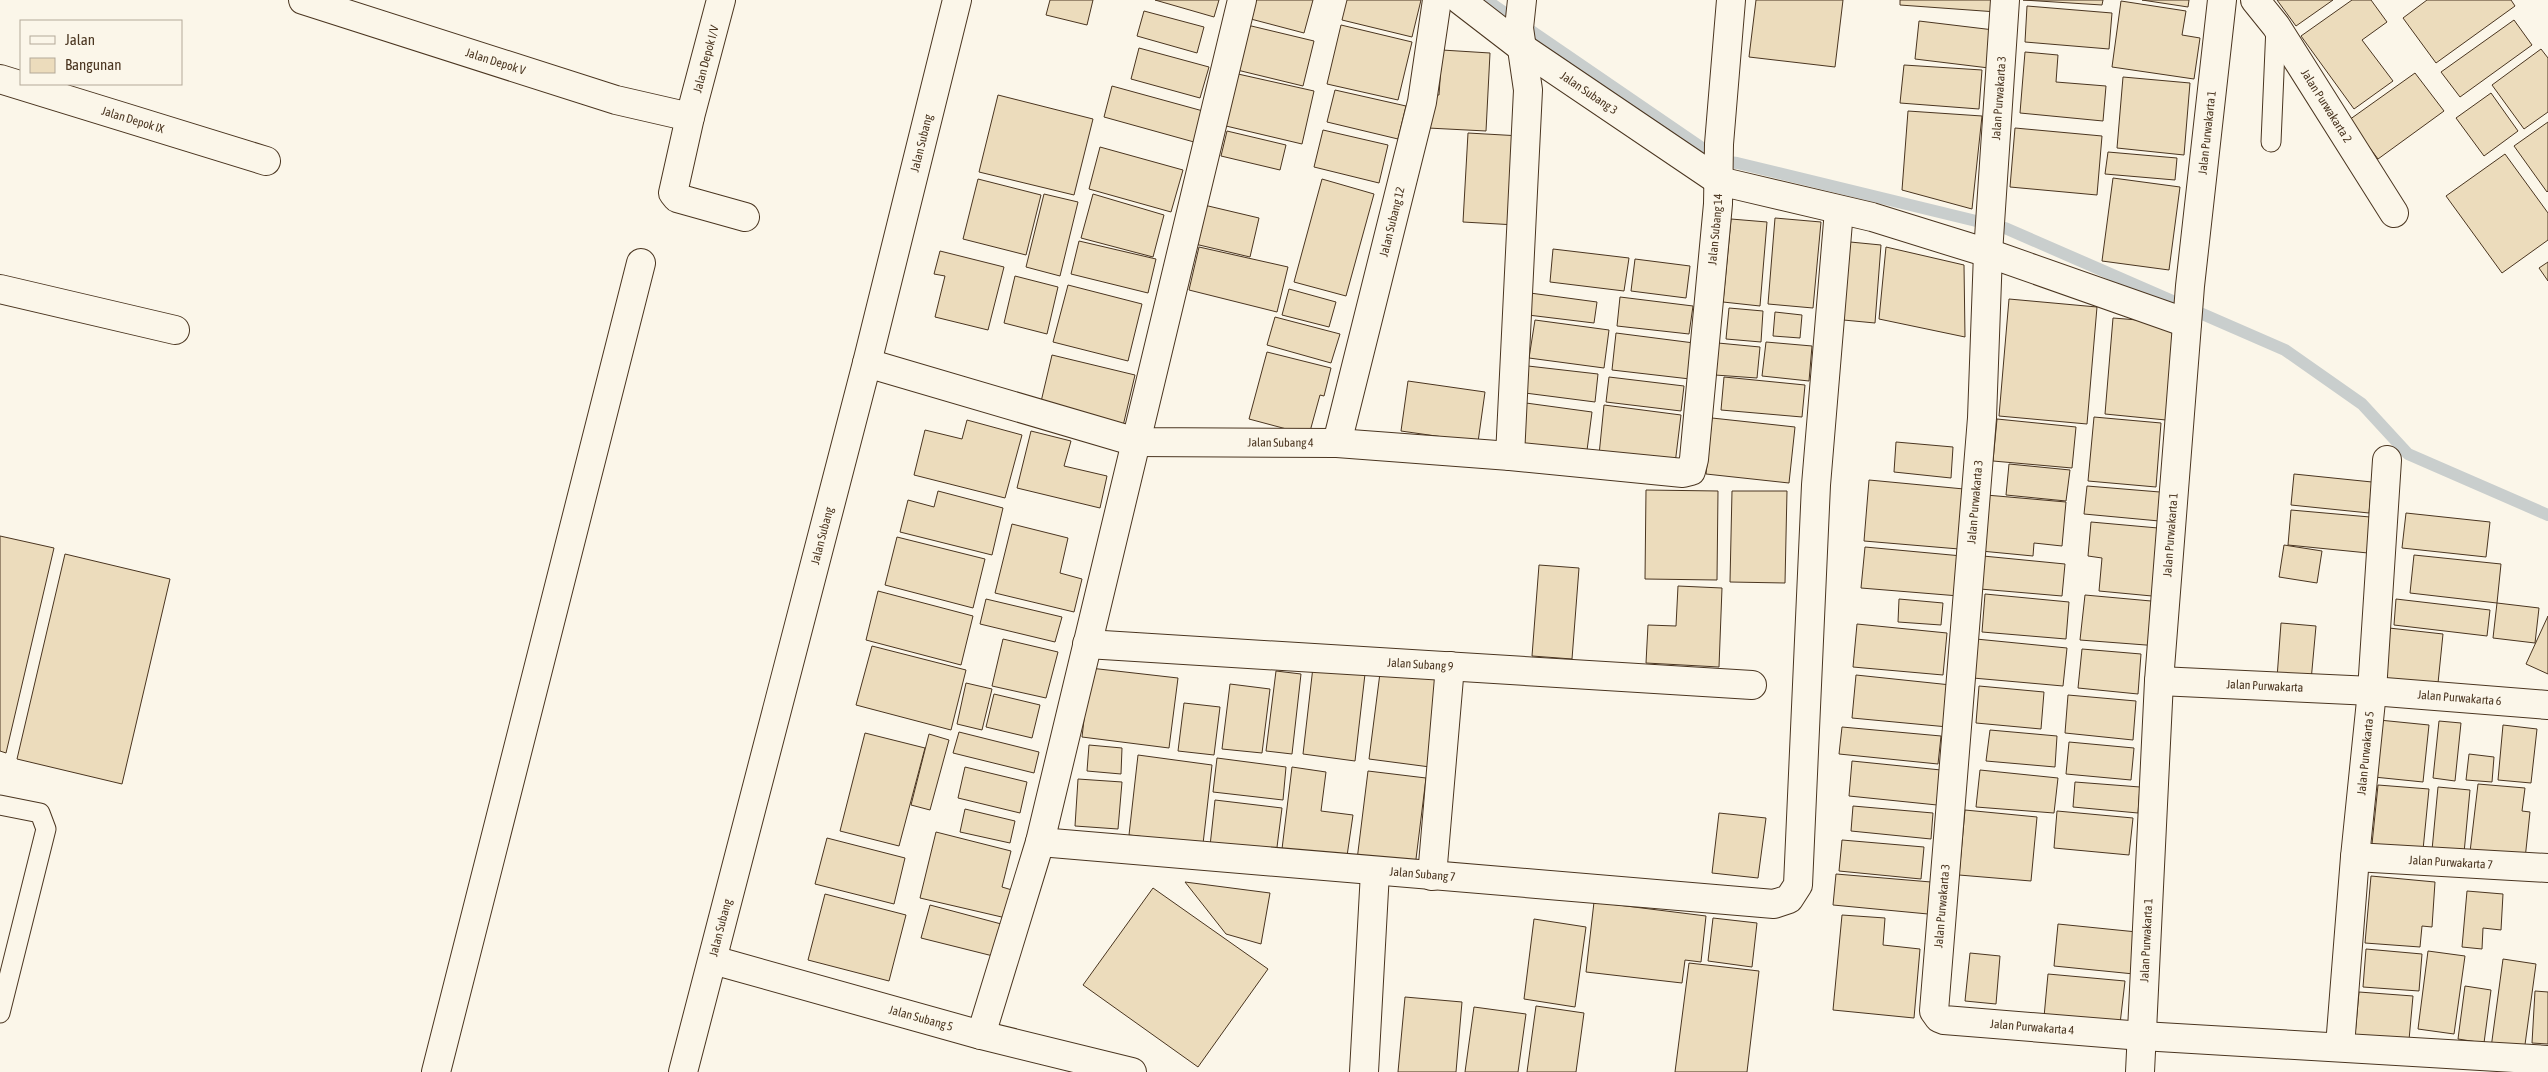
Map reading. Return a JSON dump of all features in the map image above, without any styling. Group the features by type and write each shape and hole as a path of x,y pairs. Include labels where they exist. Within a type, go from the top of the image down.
{"street":[{"name":"Jalan Depok V","path":"303,0 616,100 690,117"},
{"name":"Jalan Depok I/V","path":"721,0 690,117 673,193 677,198 745,217"},
{"name":"Jalan Subang","path":"683,1072 867,363 957,0"},
{"path":"981,1035 1040,842 1242,0"},
{"name":"Jalan Subang 12","path":"1337,443 1422,102 1437,0"},
{"name":"Jalan Subang 3","path":"1460,0 1521,20 1719,163"},
{"name":"Jalan Subang 14","path":"1694,459 1731,0"},
{"name":"Jalan Purwakarta 3","path":"1934,1004 1982,418 1990,234 2005,0"},
{"name":"Jalan Purwakarta 1","path":"2140,1072 2159,681 2190,286 2222,0"},
{"name":"Jalan Purwakarta 2","path":"2255,0 2276,26 2394,213"},
{"path":"1510,456 1528,90 1521,20"},
{"name":"Jalan Depok IX","path":"0,79 266,161"},
{"path":"1719,163 1839,210 1872,217 1990,234 2188,319"},
{"name":"Jalan Subang 7","path":"1040,842 1375,872 1774,904 1789,899 1798,885 1816,485 1839,210"},
{"path":"436,1072 641,263"},
{"path":"0,289 175,330"},
{"name":"Jalan Subang 4","path":"867,363 1136,442 1337,443 1510,456 1683,473 1691,471 1694,459"},
{"name":"Jalan Purwakarta 5","path":"2340,1046 2355,857 2372,691 2387,460"},
{"name":"Jalan Subang 9","path":"1087,644 1752,685"},
{"path":"1432,876 1450,666"},
{"name":"Jalan Purwakarta","path":"2159,681 2372,691"},
{"name":"Jalan Purwakarta 6","path":"2372,691 2548,704"},
{"name":"Jalan Purwakarta 7","path":"2355,857 2548,868"},
{"path":"1364,1072 1375,872"},
{"name":"Jalan Subang 5","path":"713,960 981,1035 1132,1072"},
{"name":"Jalan Purwakarta 4","path":"1934,1004 1936,1015 1944,1020 2142,1036 2340,1046 2548,1060"}],"lane":[{"path":"2271,142 2276,26"},
{"path":"0,805 40,813 46,829 7,961 0,1013"}],"building":[{"path":"1050,0 1093,0 1087,25 1046,15"},
{"path":"1155,0 1219,0 1214,17"},
{"path":"1252,0 1313,0 1304,33 1247,18"},
{"path":"1347,0 1421,0 1412,37 1342,20"},
{"path":"1756,0 1843,0 1835,67 1749,57"},
{"path":"1900,0 1998,0 1997,12 1900,5"},
{"path":"2023,0 2103,0 2102,5"},
{"path":"2142,0 2189,0 2188,7"},
{"path":"2277,0 2333,0 2296,26"},
{"path":"2352,0 2371,0 2387,22 2362,40 2393,81 2354,109 2301,36"},
{"path":"2427,0 2511,0 2515,6 2436,63 2403,18"},
{"path":"2121,1 2186,11 2182,35 2200,38 2194,79 2112,67"},
{"path":"2027,6 2112,13 2109,49 2025,42"},
{"path":"1144,11 1204,27 1197,53 1137,36"},
{"path":"2514,20 2532,45 2460,97 2441,72"},
{"path":"1919,21 1994,30 1989,68 1915,59"},
{"path":"1243,24 1314,41 1303,86 1233,69"},
{"path":"1341,25 1412,42 1398,100 1327,84"},
{"path":"1139,48 1209,67 1200,98 1131,79"},
{"path":"2541,49 2548,58 2548,112 2524,129 2492,85"},
{"path":"1442,50 1490,53 1486,131 1428,128 1430,95 1439,95"},
{"path":"2025,52 2058,55 2056,82 2106,86 2103,121 2020,113"},
{"path":"1904,65 1982,70 1979,109 1900,103"},
{"path":"2415,73 2444,111 2378,159 2349,120"},
{"path":"1238,74 1314,91 1302,144 1226,126"},
{"path":"2123,77 2190,83 2184,155 2117,148"},
{"path":"1112,86 1203,111 1194,142 1104,117"},
{"path":"1335,90 1406,106 1398,139 1327,122"},
{"path":"2491,93 2518,131 2484,156 2456,118"},
{"path":"998,95 1093,119 1074,195 979,172"},
{"path":"1908,111 1982,116 1972,209 1902,190"},
{"path":"2548,122 2548,191 2547,192 2514,146"},
{"path":"2015,128 2102,136 2097,195 2010,187"},
{"path":"1323,130 1388,145 1379,183 1314,167"},
{"path":"1227,131 1286,145 1280,170 1221,156"},
{"path":"1468,133 1521,136 1516,225 1463,222"},
{"path":"1100,147 1183,170 1171,212 1089,189"},
{"path":"2108,152 2177,158 2175,180 2105,174"},
{"path":"2505,154 2548,213 2548,240 2502,273 2446,196"},
{"path":"2113,178 2180,187 2169,270 2102,261"},
{"path":"978,179 1041,195 1026,255 963,239"},
{"path":"1322,179 1374,194 1346,296 1294,282"},
{"path":"1044,194 1078,202 1060,276 1026,267"},
{"path":"1093,194 1164,215 1153,257 1081,238"},
{"path":"1204,205 1259,218 1250,257 1195,244"},
{"path":"1775,218 1821,222 1813,308 1768,304"},
{"path":"1731,219 1767,222 1760,306 1723,302"},
{"path":"1079,241 1156,259 1148,293 1071,274"},
{"path":"1840,241 1881,245 1875,323 1833,319"},
{"path":"1199,247 1288,267 1277,312 1189,290"},
{"path":"1886,247 1964,265 1965,337 1879,319"},
{"path":"1553,249 1629,258 1624,291 1550,282"},
{"path":"940,251 1004,267 988,330 935,317 945,276 934,274"},
{"path":"1635,259 1690,266 1686,298 1631,291"},
{"path":"2548,262 2548,281 2539,268"},
{"path":"1015,276 1058,287 1047,334 1004,323"},
{"path":"1068,285 1142,304 1128,361 1053,342"},
{"path":"1289,289 1336,302 1329,327 1282,315"},
{"path":"1530,293 1597,302 1594,323 1528,315"},
{"path":"1620,297 1693,306 1689,334 1617,326"},
{"path":"2009,299 2097,307 2087,424 1999,416"},
{"path":"1729,308 1763,311 1761,342 1726,339"},
{"path":"1775,312 1802,315 1800,338 1773,336"},
{"path":"1275,317 1340,334 1331,363 1267,345"},
{"path":"2113,318 2175,323 2166,420 2105,414"},
{"path":"1535,320 1609,330 1604,368 1529,358"},
{"path":"1616,333 1694,343 1690,379 1612,370"},
{"path":"1766,342 1812,346 1809,381 1762,376"},
{"path":"1718,343 1760,347 1757,378 1715,375"},
{"path":"1267,352 1331,368 1324,396 1320,395 1309,435 1249,419"},
{"path":"1052,355 1135,375 1123,426 1040,406"},
{"path":"1528,366 1598,374 1595,402 1525,393"},
{"path":"1609,377 1684,386 1681,411 1606,402"},
{"path":"1724,377 1805,385 1802,417 1721,410"},
{"path":"1408,381 1485,392 1478,442 1401,431"},
{"path":"1526,403 1592,412 1586,458 1519,448"},
{"path":"1604,405 1681,415 1675,464 1599,455"},
{"path":"2094,417 2161,423 2156,487 2088,481"},
{"path":"1712,418 1795,427 1789,483 1706,474"},
{"path":"1997,419 2076,427 2072,468 1993,461"},
{"path":"967,420 1022,435 1005,498 914,475 925,430 962,439"},
{"path":"1031,431 1071,441 1064,466 1107,476 1100,508 1017,488"},
{"path":"1896,442 1953,447 1951,478 1894,472"},
{"path":"2009,464 2070,470 2066,501 2006,495"},
{"path":"2294,474 2372,482 2369,513 2291,505"},
{"path":"1869,480 1964,489 1959,549 1864,541"},
{"path":"2087,486 2172,493 2170,522 2084,514"},
{"path":"1646,490 1718,491 1717,580 1645,579"},
{"path":"938,491 1003,508 992,555 900,532 908,500 934,507"},
{"path":"1732,491 1787,491 1785,583 1730,582"},
{"path":"1986,495 2066,502 2062,546 2034,543 2033,556 1981,551"},
{"path":"2291,510 2370,517 2368,553 2288,545"},
{"path":"2406,513 2490,522 2486,557 2402,548"},
{"path":"2091,522 2158,528 2152,596 2099,591 2102,558 2088,556"},
{"path":"1012,524 1068,538 1060,573 1082,579 1074,612 995,593"},
{"path":"0,536 54,548 6,753 0,751"},
{"path":"897,537 985,559 973,608 885,585"},
{"path":"2284,545 2322,551 2317,583 2279,577"},
{"path":"1865,547 1962,556 1959,596 1861,588"},
{"path":"65,554 170,579 122,784 17,759"},
{"path":"2414,555 2501,564 2497,603 2410,593"},
{"path":"1983,556 2065,564 2062,596 1980,589"},
{"path":"1539,565 1579,568 1572,659 1532,656"},
{"path":"1678,586 1722,588 1719,667 1646,663 1648,625 1676,626"},
{"path":"878,591 973,616 961,665 866,640"},
{"path":"1985,594 2069,602 2066,639 1982,632"},
{"path":"2085,595 2162,602 2159,646 2080,640"},
{"path":"986,599 1062,617 1055,642 980,624"},
{"path":"1899,599 1943,603 1941,625 1898,622"},
{"path":"2396,599 2490,610 2487,636 2394,625"},
{"path":"2497,603 2539,608 2535,643 2493,638"},
{"path":"2548,616 2548,674 2526,664"},
{"path":"2281,623 2316,626 2311,681 2277,678"},
{"path":"1857,624 1947,633 1943,675 1853,667"},
{"path":"2389,628 2443,634 2437,693 2384,687"},
{"path":"1003,639 1058,652 1046,698 992,686"},
{"path":"1976,639 2067,648 2063,686 1973,678"},
{"path":"872,646 966,670 951,730 856,705"},
{"path":"2082,649 2141,654 2138,694 2078,688"},
{"path":"1313,667 1365,674 1355,761 1303,754"},
{"path":"1090,668 1178,678 1169,748 1082,737"},
{"path":"1276,671 1301,674 1292,754 1266,751"},
{"path":"1380,673 1441,680 1430,767 1369,759"},
{"path":"1856,675 1951,685 1948,727 1852,718"},
{"path":"966,683 992,689 982,730 957,724"},
{"path":"1230,684 1270,689 1262,753 1222,749"},
{"path":"1979,686 2044,692 2041,729 1976,723"},
{"path":"994,694 1040,705 1032,738 986,727"},
{"path":"2068,695 2136,701 2133,740 2065,733"},
{"path":"1184,703 1220,707 1214,755 1178,751"},
{"path":"2379,720 2429,725 2423,782 2374,777"},
{"path":"2439,721 2461,723 2455,781 2433,778"},
{"path":"2503,725 2537,729 2531,783 2498,780"},
{"path":"1842,727 1941,736 1938,764 1839,754"},
{"path":"1990,730 2057,736 2055,767 1986,761"},
{"path":"959,732 1039,752 1034,773 953,753"},
{"path":"865,733 925,748 899,846 840,831"},
{"path":"929,734 949,740 930,810 911,805"},
{"path":"2069,742 2134,748 2131,780 2066,774"},
{"path":"1089,745 1122,748 1121,774 1087,771"},
{"path":"2469,754 2494,757 2492,782 2466,780"},
{"path":"1138,755 1212,765 1203,844 1129,835"},
{"path":"1217,758 1286,767 1283,800 1213,792"},
{"path":"1852,761 1941,770 1937,805 1849,796"},
{"path":"965,767 1027,782 1020,813 958,798"},
{"path":"1292,767 1326,772 1321,811 1353,815 1347,856 1282,849"},
{"path":"1980,770 2058,778 2054,813 1976,807"},
{"path":"1368,771 1426,778 1415,867 1357,860"},
{"path":"1078,779 1122,782 1118,829 1075,826"},
{"path":"2075,782 2140,787 2138,813 2073,807"},
{"path":"2478,784 2525,788 2522,811 2530,812 2525,859 2470,852"},
{"path":"2378,785 2429,789 2422,860 2371,854"},
{"path":"2438,787 2470,790 2464,853 2432,850"},
{"path":"1215,800 1282,808 1276,855 1210,846"},
{"path":"1853,806 1933,813 1931,839 1851,831"},
{"path":"965,809 1015,821 1010,843 960,832"},
{"path":"1965,810 2037,817 2031,881 1959,875"},
{"path":"2057,811 2133,818 2129,855 2054,848"},
{"path":"1719,813 1766,818 1758,878 1712,873"},
{"path":"936,832 1011,851 1002,887 1012,890 1006,918 920,898"},
{"path":"827,838 905,858 894,904 815,884"},
{"path":"1842,840 1924,847 1921,879 1839,871"},
{"path":"1836,874 1931,882 1928,914 1833,905"},
{"path":"2371,876 2435,882 2432,927 2422,926 2420,947 2365,943"},
{"path":"1185,882 1270,893 1261,944 1226,934"},
{"path":"1153,888 1268,969 1198,1067 1083,985"},
{"path":"2467,891 2503,894 2501,930 2483,928 2482,949 2462,947"},
{"path":"825,894 906,915 889,981 808,960"},
{"path":"1594,902 1706,916 1701,962 1685,960 1682,983 1586,972"},
{"path":"930,905 1005,925 997,957 921,938"},
{"path":"1842,915 1885,918 1883,945 1920,949 1914,1018 1833,1010"},
{"path":"1713,918 1757,923 1752,967 1708,961"},
{"path":"1534,919 1586,927 1575,1007 1524,999"},
{"path":"2058,924 2137,932 2134,974 2054,966"},
{"path":"2366,949 2422,954 2419,991 2363,987"},
{"path":"2428,951 2465,956 2454,1034 2418,1029"},
{"path":"1970,953 2000,956 1996,1004 1965,1001"},
{"path":"2503,959 2536,964 2524,1052 2491,1048"},
{"path":"1689,963 1759,971 1747,1072 1675,1072"},
{"path":"2048,974 2125,981 2120,1024 2044,1017"},
{"path":"2465,986 2491,990 2484,1043 2458,1039"},
{"path":"2535,991 2548,992 2548,1044 2532,1043"},
{"path":"2359,992 2413,996 2409,1040 2355,1035"},
{"path":"1405,997 1462,1002 1456,1072 1398,1072"},
{"path":"1536,1006 1584,1013 1576,1072 1527,1072"},
{"path":"1474,1007 1526,1014 1518,1072 1465,1072"}],"waterway":[{"path":"1486,0 1721,161 1737,163 2005,228 2285,350 2362,404 2408,454 2548,515"}]}
